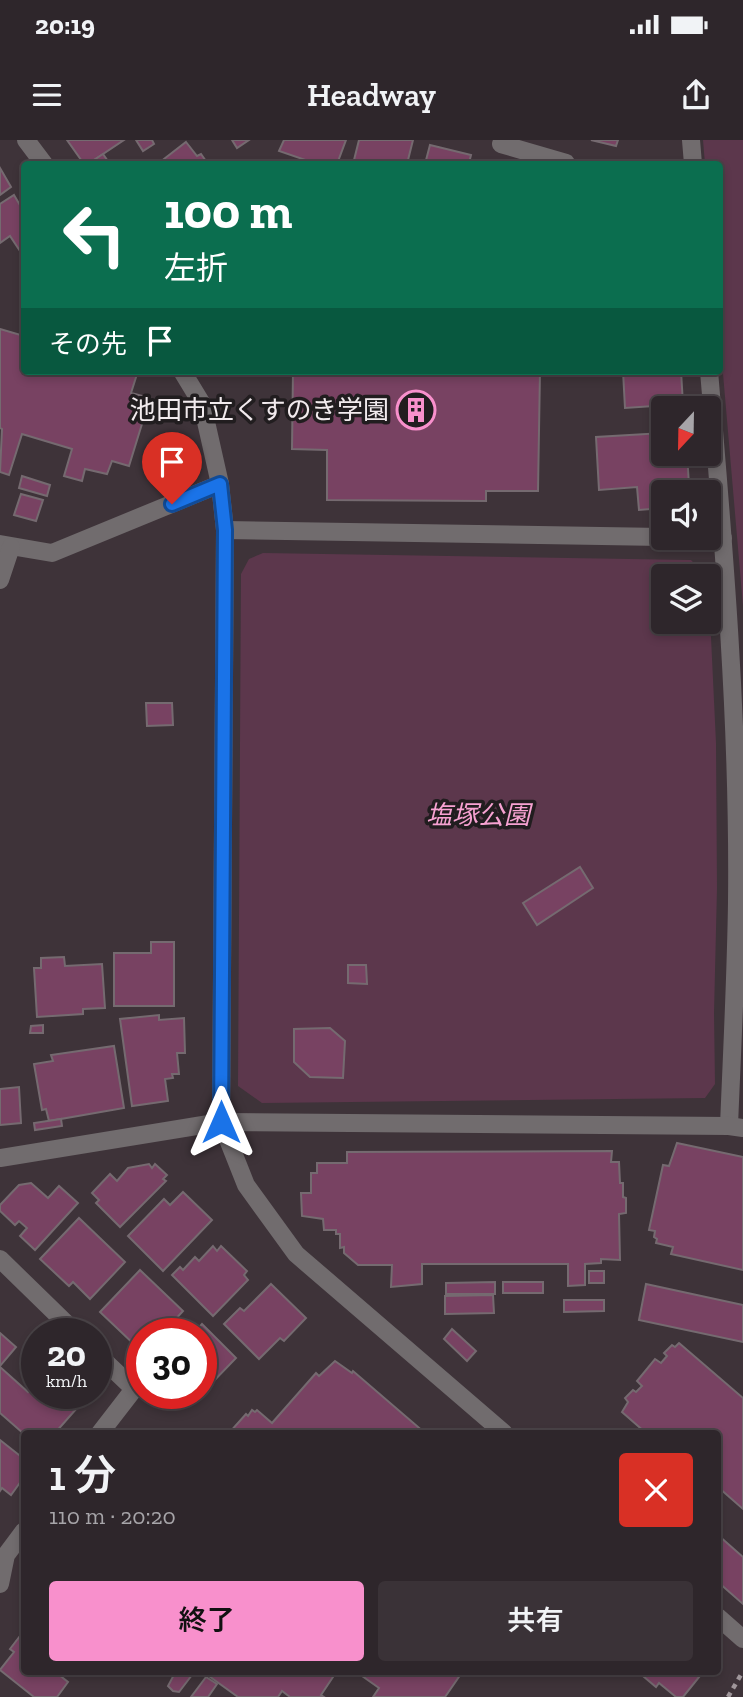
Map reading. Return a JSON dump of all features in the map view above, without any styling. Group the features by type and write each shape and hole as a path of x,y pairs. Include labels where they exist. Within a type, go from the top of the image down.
{"street":[{"path":"26,140 42,161"},
{"path":"691,140 693,161"},
{"path":"501,144 535,146 562,161"},
{"path":"184,375 202,404 220,484 225,530 221,1122 246,1185 296,1254 501,1430"},
{"path":"0,1158 221,1122 736,1127 737,901 734,734 723,537 709,375"},
{"path":"0,580 5,545 52,553 220,484"},
{"path":"225,530 651,537"},
{"path":"0,1259 61,1318"},
{"path":"102,1430 134,1389 112,1368"},
{"path":"0,1584 3,1554 21,1534"},
{"path":"721,1620 743,1639"}],"path":[{"path":"728,1697 742,1673"}],"green space":[{"path":"703,140 743,140 743,606 723,374 723,161 705,161"},
{"name":"塩塚公園","path":"263,553 691,560 695,564 651,564 651,634 711,634 716,743 715,1084 705,1098 262,1103 238,1086 241,574 249,559"}],"building":[{"path":"67,140 124,140 92,161 82,161"},
{"path":"136,140 152,140 154,144 143,151"},
{"path":"232,140 249,140 237,148"},
{"path":"284,140 346,140 338,161 308,161 279,151"},
{"path":"359,140 413,140 408,161 354,161"},
{"path":"591,140 618,140 616,146"},
{"path":"186,142 197,156 201,154 206,161 161,161"},
{"path":"430,145 471,155 470,161 426,161"},
{"path":"103,154 108,161 92,161"},
{"path":"0,168 11,187 0,195"},
{"path":"14,195 21,207 21,252 10,236 0,243 0,204"},
{"path":"0,329 21,335 21,375 137,375 131,393 150,398 129,466 112,461 107,474 85,469 82,481 64,476 72,449 22,434 9,475 0,472"},
{"name":"池田市立くすのき学園","path":"293,375 540,375 538,491 486,491 486,501 327,500 327,450 292,449"},
{"path":"623,375 681,375 683,396 651,396 651,406 625,408"},
{"path":"651,434 651,466 688,466 689,480 651,480 651,509 639,510 637,487 599,490 596,437"},
{"path":"22,476 50,485 47,496 19,488"},
{"path":"21,494 43,500 36,521 14,515"},
{"path":"146,703 172,703 173,725 147,726"},
{"path":"580,867 593,888 537,925 523,903"},
{"path":"151,942 174,942 174,1006 114,1006 114,953 151,953"},
{"path":"64,957 65,966 102,964 105,1008 83,1009 83,1014 37,1017 34,968 41,968 41,958"},
{"path":"348,965 366,965 367,984 348,983"},
{"path":"159,1015 159,1020 184,1018 185,1053 177,1053 179,1074 172,1074 173,1078 165,1079 168,1101 132,1106 120,1019"},
{"path":"43,1025 43,1033 30,1033 31,1026"},
{"path":"330,1028 345,1041 343,1078 310,1077 294,1062 294,1029"},
{"path":"114,1046 124,1108 49,1121 46,1109 42,1110 34,1064 53,1061 51,1055"},
{"path":"19,1087 21,1123 0,1125 0,1089"},
{"path":"61,1119 62,1126 35,1130 34,1123"},
{"path":"677,1143 743,1157 743,1270 671,1254 673,1247 656,1243 655,1231 649,1230 663,1165 669,1166"},
{"path":"612,1151 611,1162 619,1162 620,1183 623,1183 623,1197 626,1198 626,1213 619,1214 620,1260 601,1259 601,1263 585,1264 585,1285 568,1286 568,1264 422,1264 422,1284 391,1287 392,1265 358,1265 344,1253 344,1247 340,1248 340,1234 336,1234 336,1230 324,1230 323,1219 302,1216 301,1193 311,1193 311,1173 317,1173 317,1163 347,1163 347,1152"},
{"path":"149,1164 152,1168 155,1164 167,1175 163,1179 166,1181 120,1227 96,1203 99,1200 92,1193 110,1174 117,1181 128,1168"},
{"path":"31,1183 48,1198 59,1186 78,1203 35,1250 20,1236 27,1228 19,1221 15,1225 0,1211 0,1205 19,1185"},
{"path":"183,1192 212,1220 163,1271 128,1236 164,1199 170,1205"},
{"path":"79,1218 125,1262 90,1299 73,1282 69,1286 40,1259"},
{"path":"213,1246 217,1251 221,1246 247,1271 244,1275 248,1280 213,1316 172,1275 180,1267 183,1270 195,1257 199,1261"},
{"path":"140,1270 183,1311 177,1318 126,1318 126,1337 112,1323 112,1318 106,1318 100,1312"},
{"path":"589,1271 604,1271 604,1283 589,1283"},
{"path":"495,1282 495,1294 446,1294 446,1283"},
{"path":"503,1282 543,1282 543,1293 503,1293"},
{"path":"271,1284 306,1318 284,1341 280,1338 259,1359 224,1324 240,1308 244,1311"},
{"path":"646,1284 743,1305 743,1342 639,1320"},
{"path":"493,1295 494,1313 445,1314 445,1296"},
{"path":"564,1300 604,1300 604,1311 564,1312"},
{"path":"452,1329 476,1351 467,1361 444,1339"},
{"path":"0,1333 16,1347 0,1366"},
{"path":"217,1339 236,1358 217,1378"},
{"path":"679,1343 743,1398 743,1509 721,1490 721,1430 643,1430 622,1412 628,1402 625,1398 642,1386 637,1381 655,1359 661,1363 667,1356 664,1353 672,1345 675,1347"},
{"path":"335,1361 352,1373 353,1371 422,1430 232,1430 252,1410 257,1410 272,1423 316,1373 319,1376"},
{"path":"0,1367 21,1386 21,1409 76,1409 58,1430 21,1431 0,1413"},
{"path":"0,1440 21,1457 21,1481 11,1495 2,1488 0,1491"},
{"path":"721,1538 743,1557 743,1604 721,1585"},
{"path":"21,1635 21,1675 59,1675 68,1682 57,1697 34,1697 0,1670 14,1652 10,1649"},
{"path":"174,1675 192,1675 179,1692 168,1686"},
{"path":"208,1675 334,1675 321,1695 324,1697 290,1697 282,1691 278,1697 238,1697"},
{"path":"361,1675 460,1675 445,1697 373,1697 379,1688"},
{"path":"642,1675 701,1675 683,1697 676,1697 659,1683 656,1687"},
{"path":"206,1677 217,1684 208,1697 191,1697"}],"place":[{"name":"池田市立くすのき学園","path":"416,410"}],"route":[{"path":"172,504 220,484 225,530 221,1122"}]}
